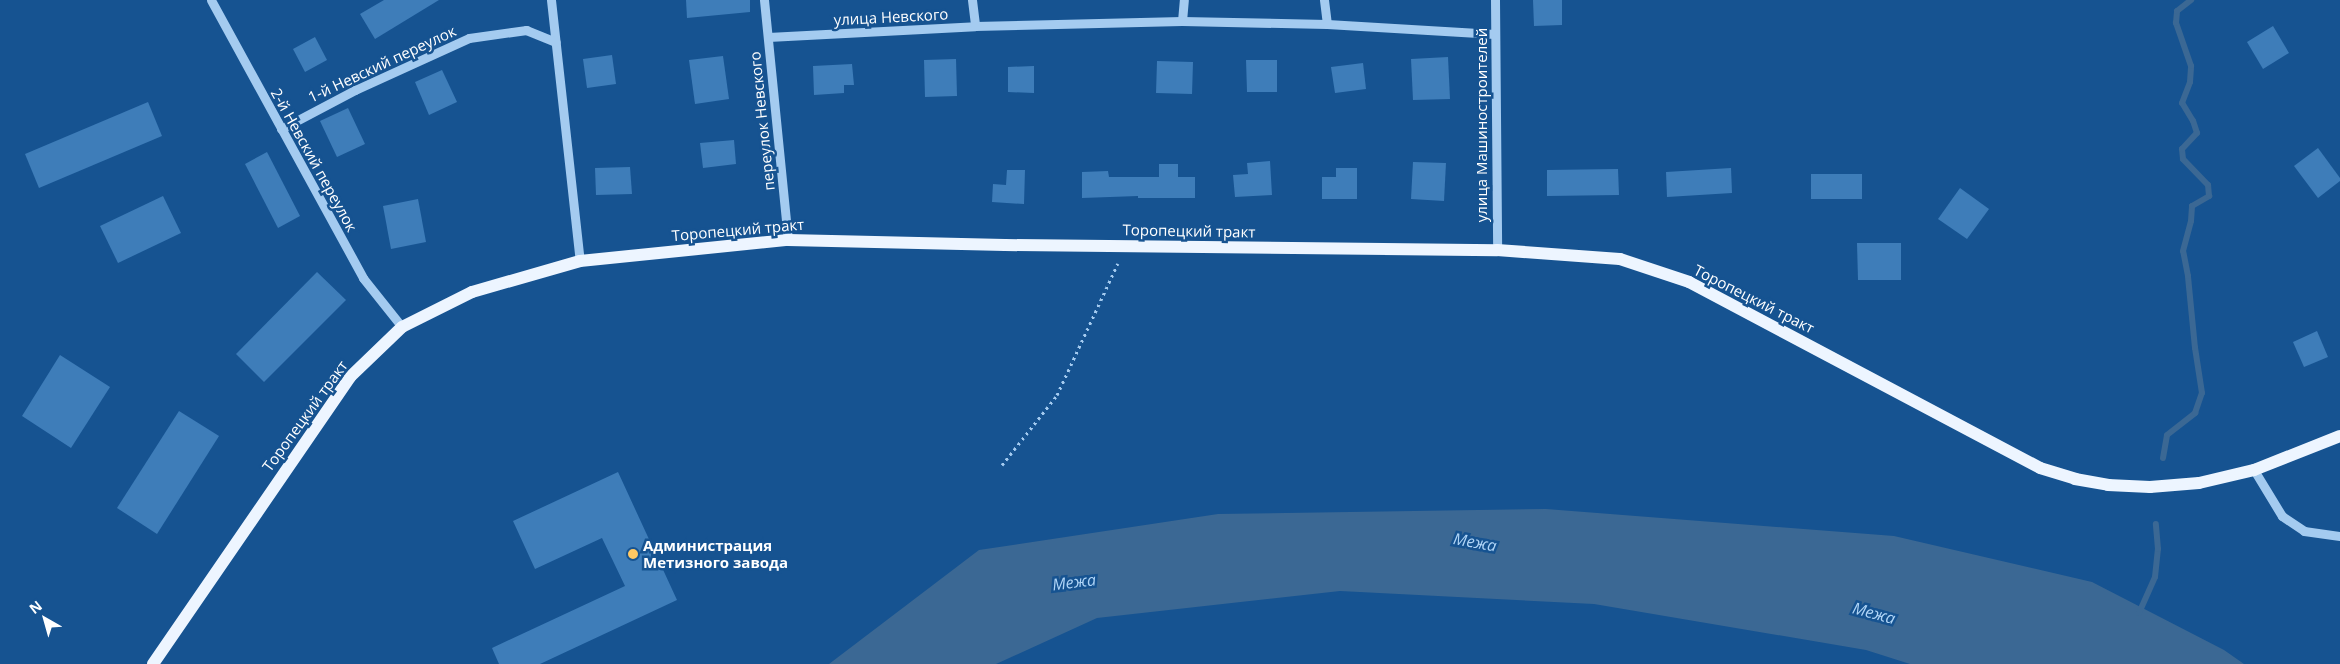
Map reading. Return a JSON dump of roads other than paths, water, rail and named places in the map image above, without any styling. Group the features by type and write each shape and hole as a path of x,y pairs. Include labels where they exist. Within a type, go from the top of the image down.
{"main road":[{"name":"Торопецкий тракт","path":"156,661 350,377 402,327 472,292 580,261 788,240 1497,250 1620,259 1689,282 2040,468 2075,479 2108,485 2150,487 2198,483 2254,470 2340,436"}],"street":[{"name":"2-й Невский переулок","path":"211,0 363,278 402,327"},
{"path":"552,0 580,261"},
{"name":"переулок Невского","path":"764,0 788,240"},
{"path":"972,0 974,26"},
{"path":"1182,21 1184,0"},
{"path":"1324,0 1327,24"},
{"name":"улица Машиностроителей","path":"1495,0 1497,250"},
{"name":"улица Невского","path":"768,37 974,26 1182,21 1327,24 1495,34"},
{"name":"1-й Невский переулок","path":"281,129 355,90 469,38 526,30 556,42"},
{"path":"2254,470 2282,516 2304,531 2340,536"}],"water":[{"name":"Межа","path":"1546,509 1894,536 2092,582 2224,650 2244,664 1910,664 1866,650 1594,604 1340,591 1097,618 996,664 829,664 979,550 1218,514"}],"waterway":[{"path":"2163,458 2167,435 2195,413 2202,393 2195,348 2188,276 2183,251 2191,221 2192,206 2209,196 2208,185 2183,159 2182,149 2197,133 2193,121 2182,103 2190,82 2191,66 2176,23 2177,11 2191,0"},
{"path":"2139,613 2155,577 2158,549 2156,524"}],"place":[{"name":"Администрация Метизного завода","path":"633,554"}]}
